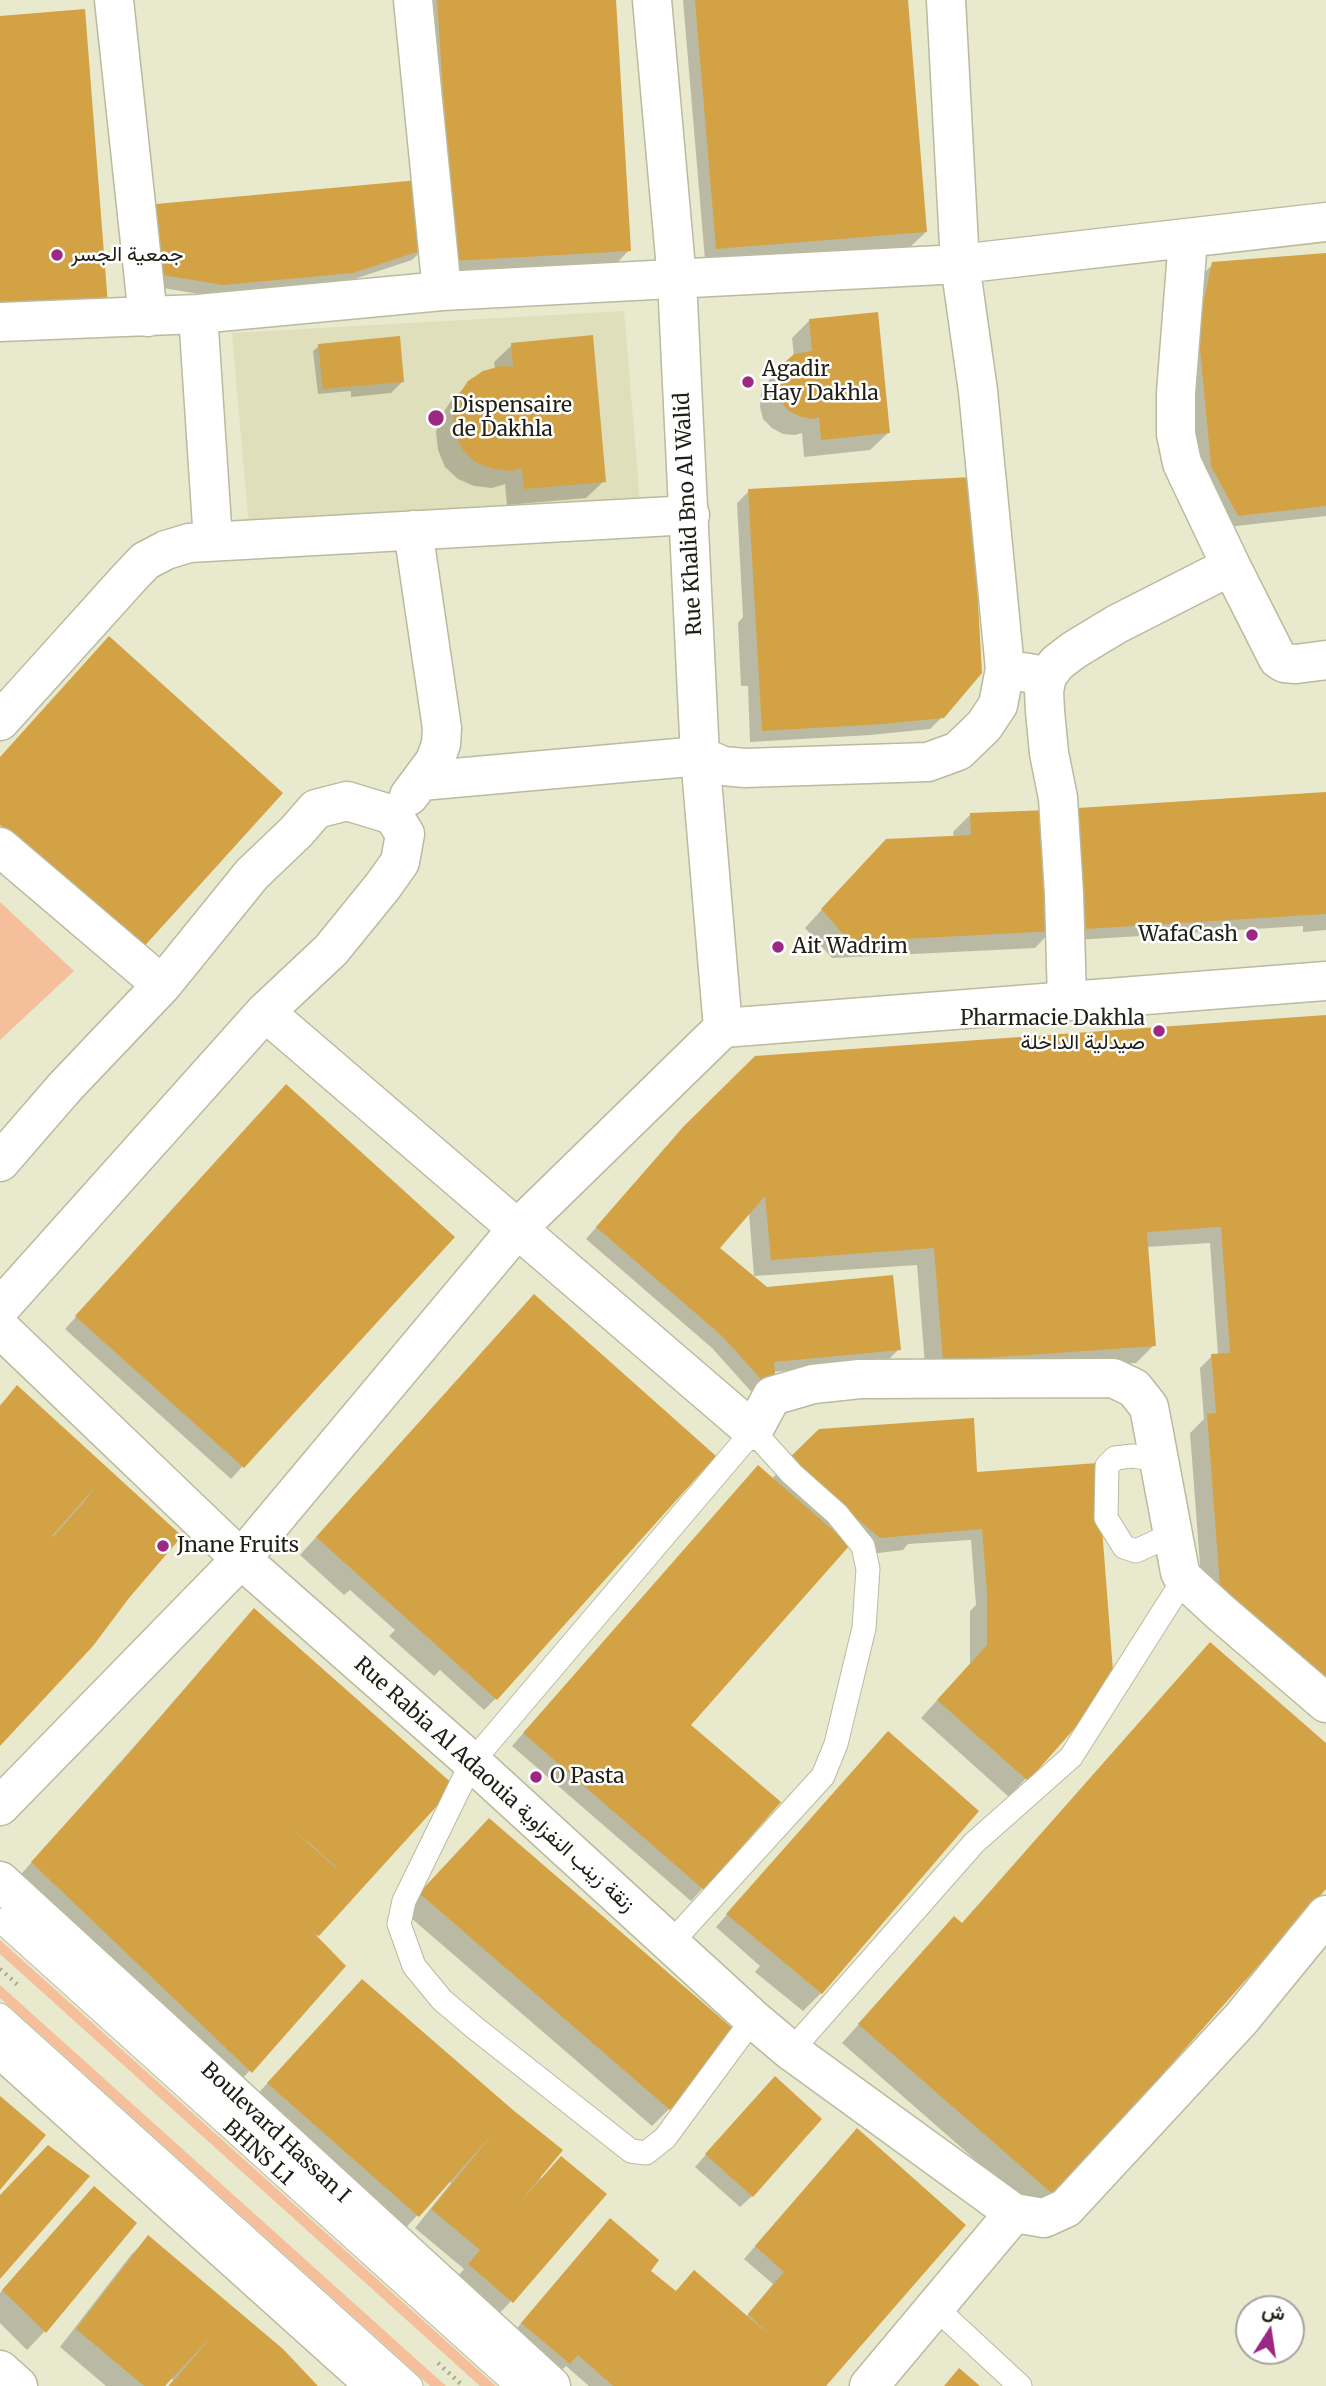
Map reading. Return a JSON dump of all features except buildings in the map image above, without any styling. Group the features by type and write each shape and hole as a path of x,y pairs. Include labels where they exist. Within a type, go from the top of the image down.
{"street":[{"path":"114,0 148,317"},
{"path":"414,0 442,291"},
{"name":"Rue Khalid Bno Al Walid","path":"652,0 677,280 700,756 723,1028"},
{"path":"421,781 700,756 723,766 746,768 928,762 958,751 984,726 998,705 1005,669 978,391 960,264 946,0"},
{"path":"0,322 198,314 442,291 960,264 1326,222"},
{"path":"1188,239 1176,393 1176,433 1182,463 1278,659 1284,663 1296,664 1326,660"},
{"path":"198,314 213,541"},
{"path":"0,721 145,561 166,550 189,543 690,515"},
{"path":"393,815 435,761 441,744 442,728 413,530"},
{"path":"1067,1000 1065,894 1058,798 1049,753 1045,712 1044,691 1047,676 1057,663 1106,631 1231,566"},
{"path":"1005,669 1047,676"},
{"path":"0,1161 65,1087 162,985 253,874 316,809 347,801 393,815 405,834 400,862 331,950 265,1012 0,1308"},
{"path":"0,847 162,985"},
{"path":"0,1805 241,1559 517,1229 723,1028 1326,981"},
{"path":"265,1012 753,1431 772,1396 813,1384 860,1379 1113,1378 1134,1388 1149,1407 1171,1535 1184,1579 1326,1703"},
{"name":"Rue Rabia Al Adaouia زنقة زينب النفزاوية","path":"0,1328 241,1559 472,1762 753,2019 791,2051 1014,2213"},
{"name":"Boulevard Hassan I","path":"0,1881 551,2386"},
{"path":"869,2386 1014,2213 1044,2218 1066,2208 1241,2018 1326,1915"},
{"path":"0,2048 376,2386"},
{"path":"0,2370 18,2386"}],"lane":[{"path":"670,1944 823,1776 836,1744 864,1628 868,1569 863,1546 837,1514 792,1474 753,1431 472,1762 404,1901 399,1924 414,1966 442,2000 631,2151 646,2153 665,2138 753,2019"},
{"path":"1160,1460 1133,1456 1115,1458 1107,1466 1106,1518 1124,1547 1136,1551 1171,1535"},
{"path":"791,2051 974,1843 1071,1757 1184,1579"},
{"name":"BHNS L1","path":"0,1920 517,2386"},
{"path":"0,2015 411,2386"},
{"path":"936,2308 1020,2386"}],"shaded area":[{"name":"Dispensaire de Dakhla","path":"624,311 640,503 249,528 232,333"},
{"path":"0,902 74,971 0,1040"},
{"path":"0,1940 496,2386 480,2386 0,1954"},
{"path":"0,1985 446,2386 430,2386 0,1998"}],"place":[{"name":"جمعية الجسر","path":"57,255"},
{"name":"Agadir Hay Dakhla","path":"748,382"},
{"name":"Dispensaire de Dakhla","path":"436,418"},
{"name":"WafaCash","path":"1252,935"},
{"name":"Ait Wadrim","path":"778,947"},
{"name":"Pharmacie Dakhla صيدلية الداخلة","path":"1159,1031"},
{"name":"Jnane Fruits","path":"163,1546"},
{"name":"O Pasta","path":"536,1777"}]}
